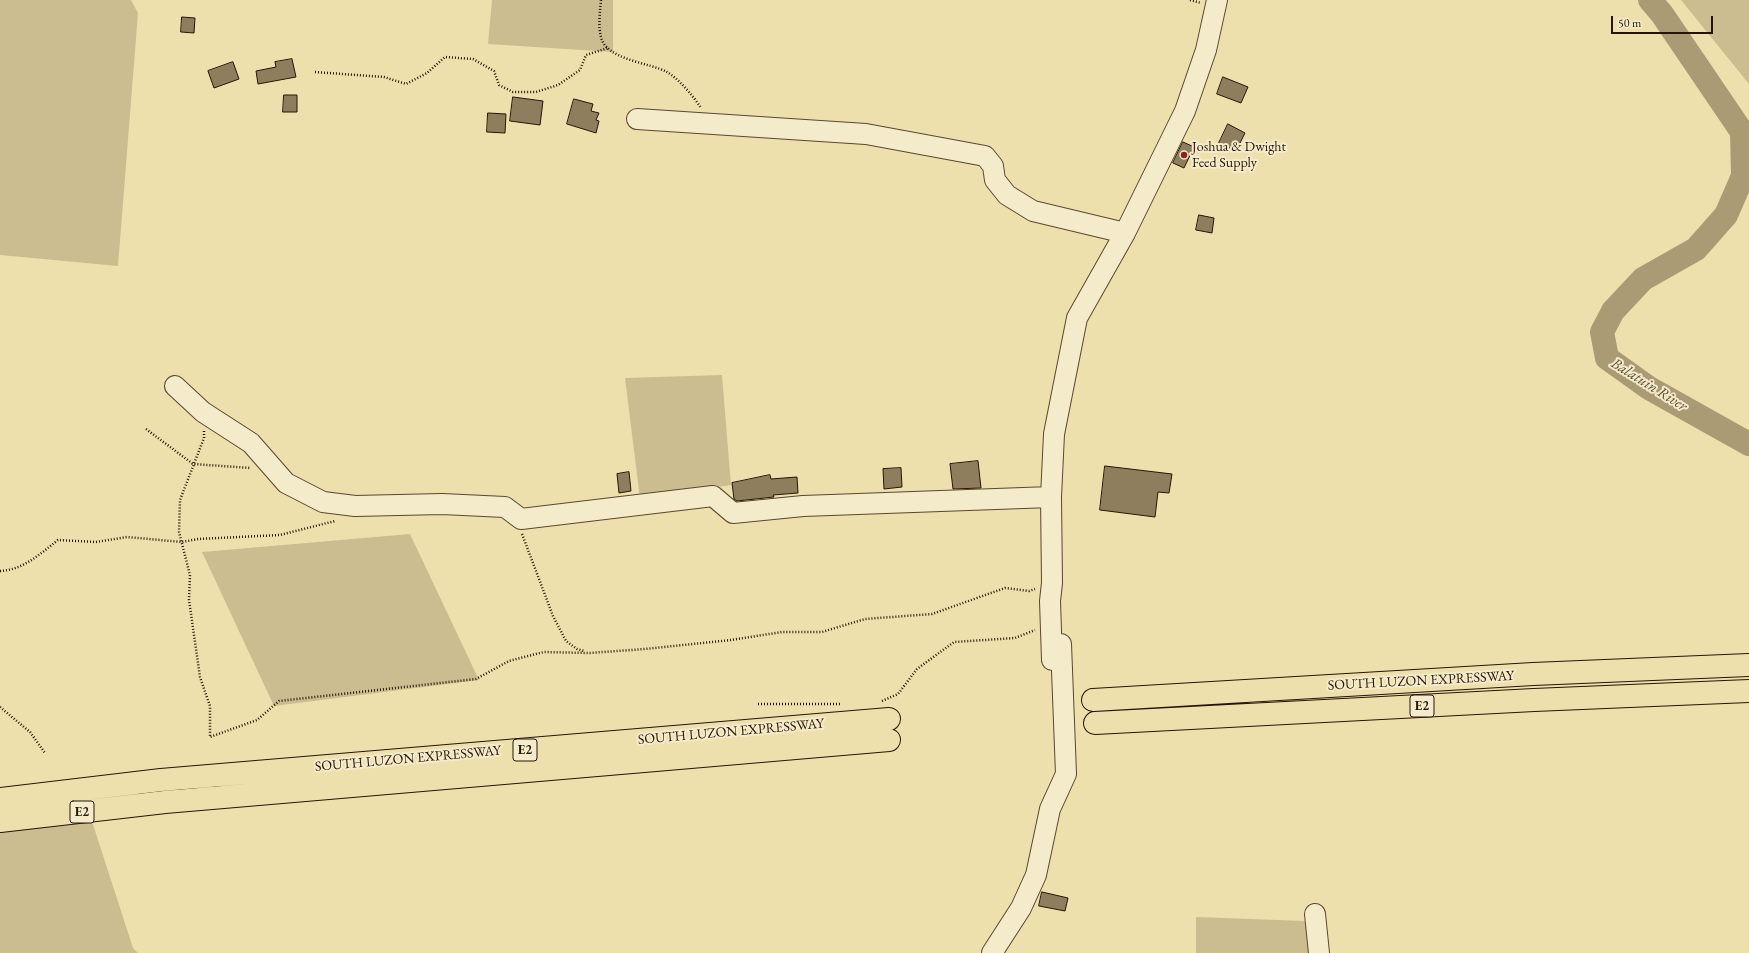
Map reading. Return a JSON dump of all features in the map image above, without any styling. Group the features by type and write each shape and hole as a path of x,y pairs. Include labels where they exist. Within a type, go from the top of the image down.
{"highway":[{"name":"SOUTH LUZON EXPRESSWAY","path":"1093,700 1533,674 1749,665"},
{"name":"SOUTH LUZON EXPRESSWAY","path":"1096,724 1518,700 1749,690"},
{"name":"SOUTH LUZON EXPRESSWAY","path":"0,799 161,780 885,721"},
{"name":"SOUTH LUZON EXPRESSWAY","path":"0,821 885,721"}],"street":[{"path":"1052,660 1052,623 1050,601 1052,583 1051,497 1054,434 1077,318 1125,234 1184,111 1206,50 1216,0"},
{"path":"637,119 866,134 985,156 993,166 995,180 1007,195 1033,211 1125,234"},
{"path":"175,386 203,412 251,443 286,482 323,502 354,506 442,504 505,507 521,519 713,496 733,513 803,506 1051,497"},
{"path":"992,953 1021,908 1036,875 1050,809 1066,774 1060,636 1052,623"},
{"path":"1315,914 1319,953"}],"path":[{"path":"601,0 601,38 608,48 627,60 667,72 693,95 712,125"},
{"path":"315,72 384,77 406,84 427,73 445,57 474,59 494,71 499,85 506,89 513,92 536,92 558,85 580,70 586,55 608,48"},
{"path":"203,412 204,438 180,500 179,532 190,575 189,600 200,677 210,706 210,737 257,720 279,701 476,679 509,661 544,652 589,653 645,649 731,640 782,632 822,632 865,619 932,614 1005,588 1029,591 1052,583"},
{"path":"146,429 193,464 255,468"},
{"path":"516,515 516,522 553,616 566,641 576,649 589,653"},
{"path":"0,571 8,570 31,561 58,540 96,542 127,537 182,542 198,539 280,535 338,521"},
{"path":"885,721 898,694 917,669 954,642 1015,638 1052,623"},
{"path":"758,704 845,704"},
{"path":"0,707 30,732 45,753"}],"shaded area":[{"path":"0,0 131,0 138,13 118,266 0,255"},
{"path":"492,0 613,0 613,52 488,44"},
{"path":"1681,0 1749,0 1749,84"},
{"path":"722,375 731,485 640,499 625,378"},
{"path":"410,534 479,680 274,706 202,552"},
{"path":"0,804 88,809 133,948 138,953 0,953"},
{"path":"1196,917 1305,921 1310,953 1196,953"}],"building":[{"path":"182,17 195,18 194,33 181,32"},
{"path":"292,59 296,77 258,84 256,71 276,67 275,62"},
{"path":"233,62 239,79 214,88 208,71"},
{"path":"1223,77 1248,87 1241,103 1217,94"},
{"path":"284,95 297,95 297,112 283,112"},
{"path":"513,97 543,101 540,125 510,121"},
{"path":"574,99 593,104 591,111 599,113 596,120 599,121 596,133 567,124"},
{"path":"488,113 506,114 505,133 487,132"},
{"path":"1228,124 1245,133 1236,151 1219,143"},
{"name":"Joshua & Dwight Feed Supply","path":"1183,142 1194,147 1184,168 1173,163"},
{"path":"1199,215 1214,218 1212,233 1196,230"},
{"path":"978,461 981,488 953,489 950,464"},
{"path":"1105,466 1172,474 1169,493 1158,492 1155,517 1100,510"},
{"path":"901,468 902,487 884,489 883,469"},
{"path":"629,472 631,491 619,493 617,474"},
{"path":"770,475 771,479 797,477 798,493 773,495 774,497 737,501 734,499 732,483"},
{"path":"1042,892 1068,898 1065,911 1039,906"}],"waterway":[{"name":"Balatuin River","path":"1650,0 1662,14 1742,132 1743,176 1726,215 1696,249 1643,279 1613,311 1602,332 1607,358 1649,388 1749,444"}],"place":[{"name":"Joshua & Dwight Feed Supply","path":"1184,155"}]}
